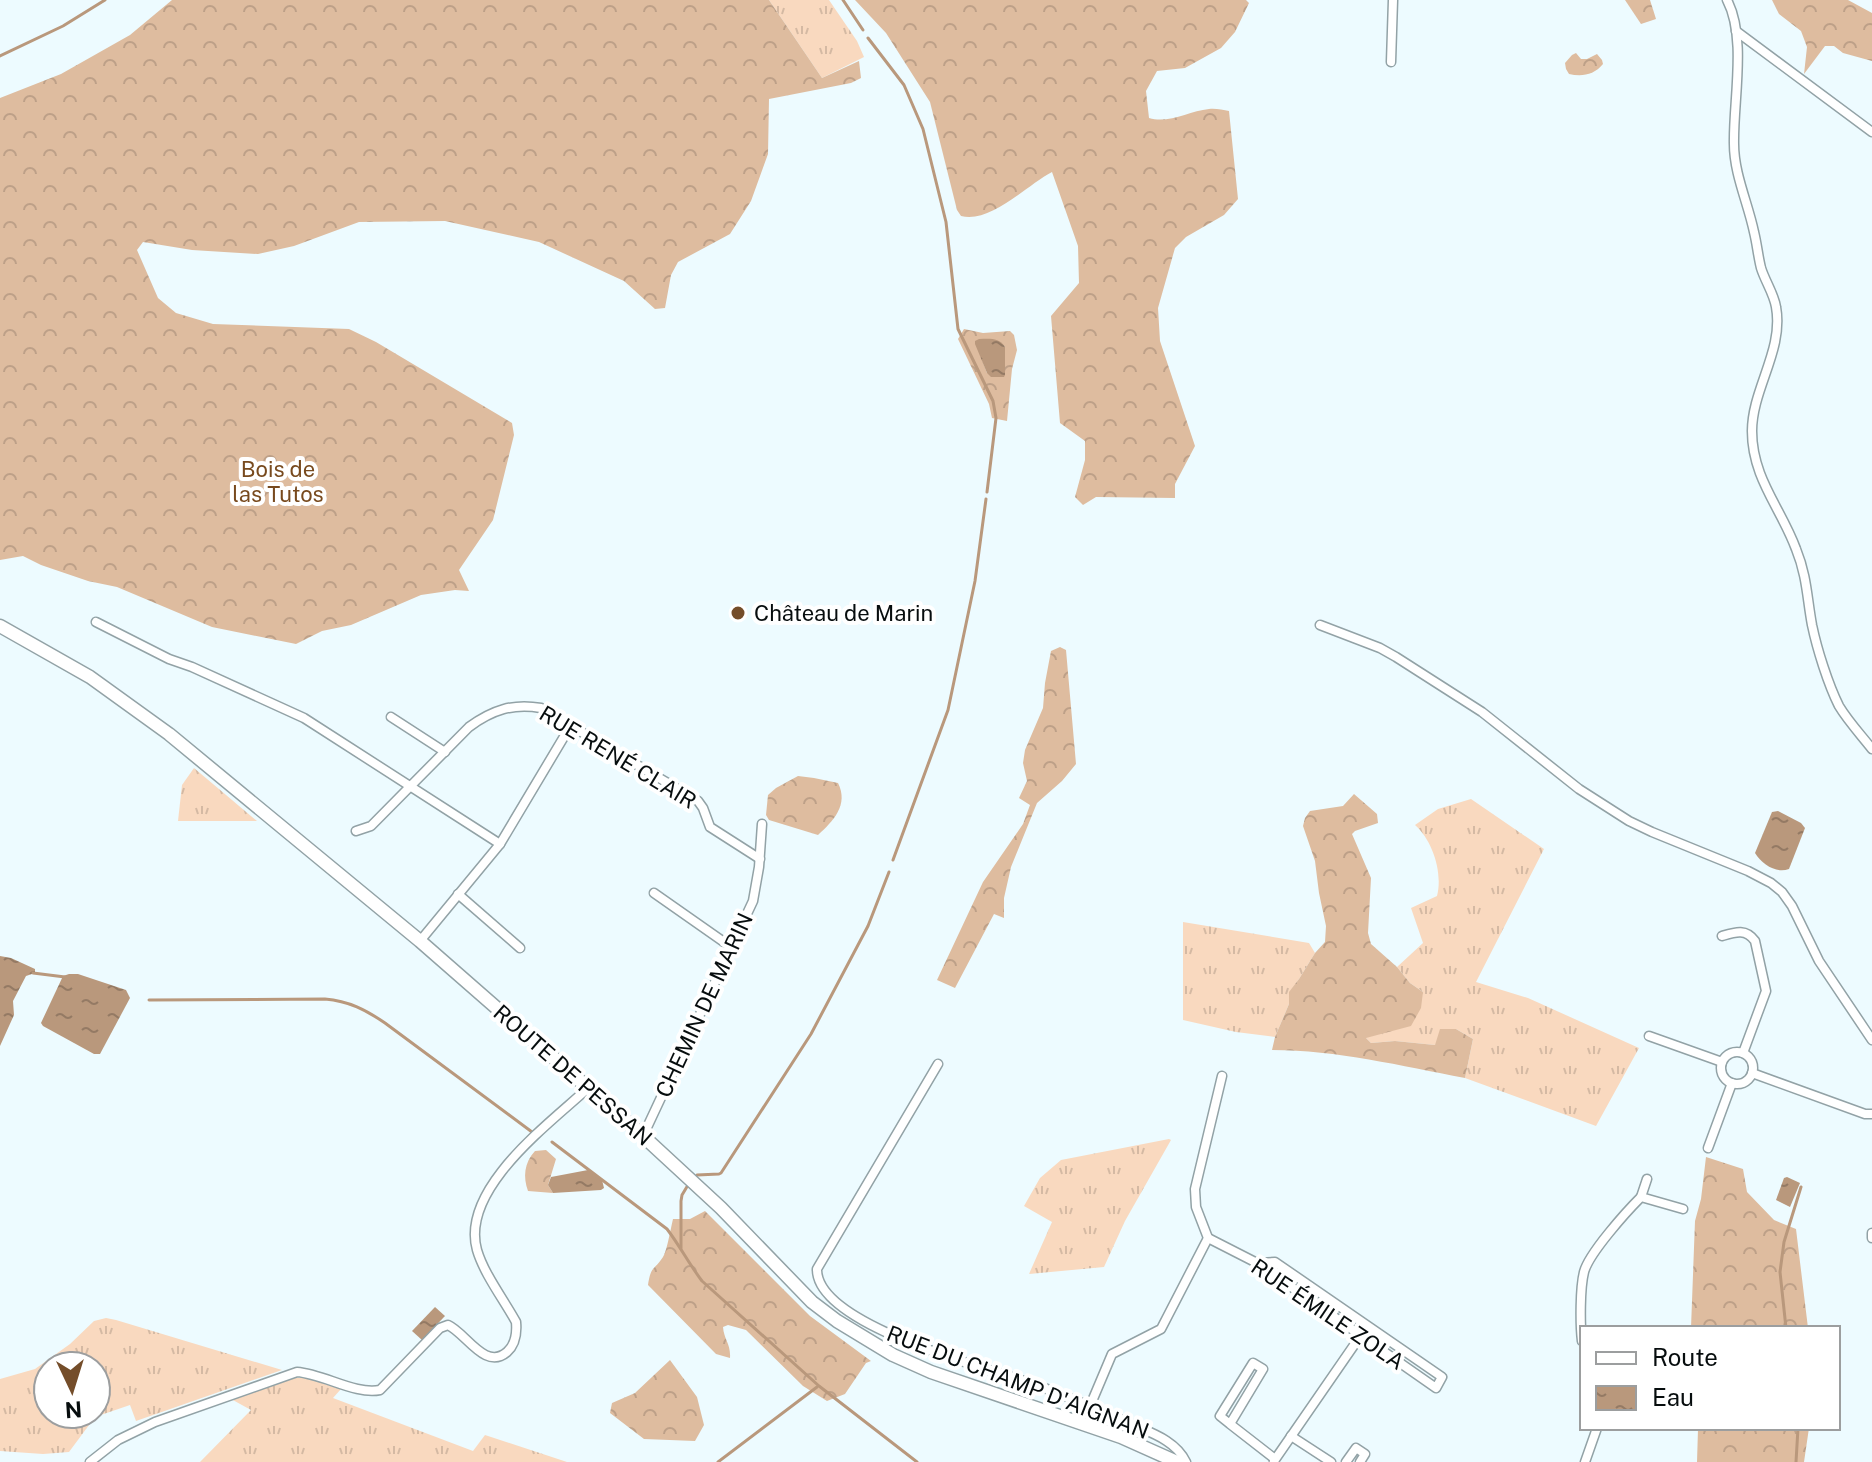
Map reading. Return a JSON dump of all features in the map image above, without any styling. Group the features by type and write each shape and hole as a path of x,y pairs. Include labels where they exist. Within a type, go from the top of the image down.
{"main road":[{"name":"ROUTE DE PESSAN","path":"0,626 79,671 144,715 420,941 643,1136 721,1208 812,1302 837,1321 865,1340 931,1372 1121,1437 1177,1462"}],"street":[{"path":"1391,62 1393,0"},
{"path":"1727,0 1736,31 1735,162 1761,266 1776,306 1774,343 1755,405 1753,449 1769,495 1795,545 1806,575 1817,647 1838,703 1872,749"},
{"path":"1736,31 1872,132"},
{"path":"96,622 169,659 304,718 500,844"},
{"path":"1320,625 1396,657 1482,712 1579,789 1629,821 1771,883 1792,906 1819,961 1872,1040"},
{"name":"RUE RENÉ CLAIR","path":"356,831 371,826 483,716 512,706 527,706 541,708 698,801 710,827 760,859"},
{"path":"391,717 445,752"},
{"path":"420,941 500,844 571,725"},
{"name":"CHEMIN DE MARIN","path":"643,1136 753,901 762,824"},
{"path":"654,893 731,947"},
{"path":"458,894 520,948"},
{"path":"1722,936 1737,932 1751,935 1766,991 1743,1053"},
{"path":"1649,1036 1722,1062"},
{"path":"1730,1053 1743,1053 1752,1061 1752,1073 1744,1082 1732,1083 1722,1075 1722,1062 1730,1053"},
{"name":"RUE DU CHAMP D'AIGNAN","path":"938,1064 817,1269 822,1287 843,1308 868,1323 950,1359 1031,1383 1090,1406 1166,1440 1186,1462"},
{"path":"1752,1073 1872,1114"},
{"path":"1090,1406 1112,1354 1161,1329 1208,1238 1196,1207 1195,1189 1222,1076"},
{"path":"1708,1148 1732,1083"},
{"path":"90,1462 118,1440 155,1422 297,1372 310,1373 369,1392 380,1390 440,1328 448,1325 483,1355 491,1358 506,1353 513,1346 516,1322 477,1249 477,1219 494,1181 533,1138 588,1088"},
{"path":"1581,1326 1586,1267 1619,1221 1641,1197 1647,1179"},
{"path":"1641,1197 1683,1209"},
{"name":"RUE ÉMILE ZOLA","path":"1208,1238 1257,1263 1436,1388 1442,1377 1275,1262 1257,1263"},
{"path":"1230,1424 1263,1369 1253,1363 1220,1416 1274,1460 1361,1335"},
{"path":"1024,1402 1031,1383"},
{"path":"1585,1462 1596,1430"},
{"path":"1291,1436 1331,1462"},
{"path":"1346,1462 1356,1448 1365,1454 1360,1462"}],"green space":[{"name":"Bois de las Tutos","path":"172,0 769,0 822,78 859,61 861,78 851,83 769,99 768,154 751,201 730,234 678,262 671,275 665,308 655,309 624,281 539,242 445,221 359,222 294,246 258,254 192,250 143,242 137,250 158,298 176,313 213,324 349,329 512,423 514,435 493,520 459,570 469,591 421,595 351,625 322,631 296,644 212,627 117,587 88,581 23,556 0,560 0,98 61,74 130,35"},
{"path":"769,0 829,0 857,41 864,57 822,78"},
{"path":"855,0 1246,0 1249,3 1235,32 1221,48 1185,68 1157,71 1146,91 1149,118 1172,118 1211,109 1229,111 1238,199 1224,215 1186,237 1175,248 1158,308 1160,341 1195,446 1175,484 1175,498 1096,497 1083,505 1075,497 1085,460 1085,441 1060,423 1051,316 1079,283 1078,246 1052,172 996,209 972,217 961,216 930,102 886,33"},
{"path":"1625,0 1650,0 1656,19 1641,24"},
{"path":"1772,0 1848,0 1872,13 1872,61 1843,53 1834,46 1825,46 1804,74 1807,47 1801,31 1779,14"},
{"path":"1576,53 1581,59 1597,54 1603,64 1588,74 1569,74 1565,63"},
{"path":"964,329 983,333 1010,331 1014,335 1017,350 1007,421 992,418 989,404 958,339","holes":["975,341 1005,347 1005,375 987,373"]},
{"path":"1060,647 1066,650 1076,764 1037,803 1011,867 1004,898 1004,918 994,914 955,988 937,980 983,882 1023,824 1030,805 1019,798 1027,781 1023,763 1025,750 1043,708 1051,651"},
{"path":"194,768 257,821 178,821 182,785"},
{"path":"798,776 838,783 841,791 838,812 818,835 769,820 766,815 768,795"},
{"path":"1354,794 1377,814 1378,823 1352,834 1371,878 1368,933 1371,944 1423,992 1421,1008 1411,1026 1366,1038 1371,1043 1395,1041 1435,1045 1440,1029 1456,1029 1473,1039 1465,1078 1345,1056 1272,1050 1289,1004 1289,992 1325,942 1326,926 1315,861 1303,826 1305,818 1310,811 1343,806"},
{"path":"1471,799 1544,849 1476,982 1528,998 1639,1048 1596,1126 1465,1078 1473,1039 1456,1029 1435,1045 1395,1041 1371,1043 1365,1037 1387,1031 1423,992 1410,983 1397,967 1423,943 1411,908 1437,896 1439,887 1431,848 1415,825 1438,809"},
{"path":"1183,922 1309,943 1315,953 1290,992 1289,1004 1275,1037 1183,1020"},
{"path":"1169,1139 1104,1267 1029,1274 1052,1222 1024,1206 1040,1178 1061,1160"},
{"path":"546,1150 556,1159 548,1185 553,1193 528,1191 525,1175 529,1160 535,1151"},
{"path":"1706,1157 1743,1169 1747,1192 1774,1220 1796,1229 1808,1326 1691,1326 1695,1221"},
{"path":"705,1211 810,1316 871,1361 866,1363 845,1394 827,1401 803,1386 746,1330 728,1325 723,1327 730,1358 716,1354 648,1285 652,1271 664,1254 673,1219 690,1219"},
{"path":"106,1318 282,1370 136,1421 130,1405 112,1411 112,1350 62,1350 94,1321"},
{"path":"670,1360 697,1397 704,1425 695,1441 644,1439 610,1413 612,1403 635,1393"},
{"path":"32,1370 32,1430 85,1430 69,1452 0,1451 0,1379"},
{"path":"293,1378 306,1378 341,1389 333,1398 473,1451 485,1435 567,1462 200,1462 251,1410 231,1399"},
{"path":"1698,1430 1809,1430 1804,1462 1697,1462"}],"water":[{"path":"979,339 997,340 1005,347 1004,377 991,377 987,373 975,344"},
{"path":"1778,811 1805,828 1789,869 1784,870 1770,867 1755,853 1772,812"},
{"path":"0,956 35,969 35,973 26,976 13,1001 14,1015 0,1046"},
{"path":"78,974 126,990 130,998 100,1054 94,1054 41,1023 63,976"},
{"path":"588,1170 602,1180 604,1188 553,1193 548,1185 551,1177"},
{"path":"1787,1177 1800,1183 1790,1207 1776,1200"},
{"path":"435,1307 445,1316 422,1340 412,1331"}],"waterway":[{"path":"0,56 63,26 105,0"},
{"path":"843,0 863,30"},
{"path":"868,38 904,85 923,129 946,222 958,329 993,401 996,418 987,492"},
{"path":"893,860 948,710 975,581 986,499"},
{"path":"697,1175 721,1173 811,1034 868,926 889,872"},
{"path":"33,973 65,977"},
{"path":"149,1000 325,999 350,1004 385,1023 532,1132"},
{"path":"552,1142 667,1229 702,1281 819,1386 917,1462"},
{"path":"681,1248 681,1201 688,1185"},
{"path":"1786,1326 1780,1272 1784,1242 1801,1187"},
{"path":"718,1462 817,1387"},
{"path":"1796,1462 1798,1430"}],"place":[{"name":"Château de Marin","path":"738,613"}]}
